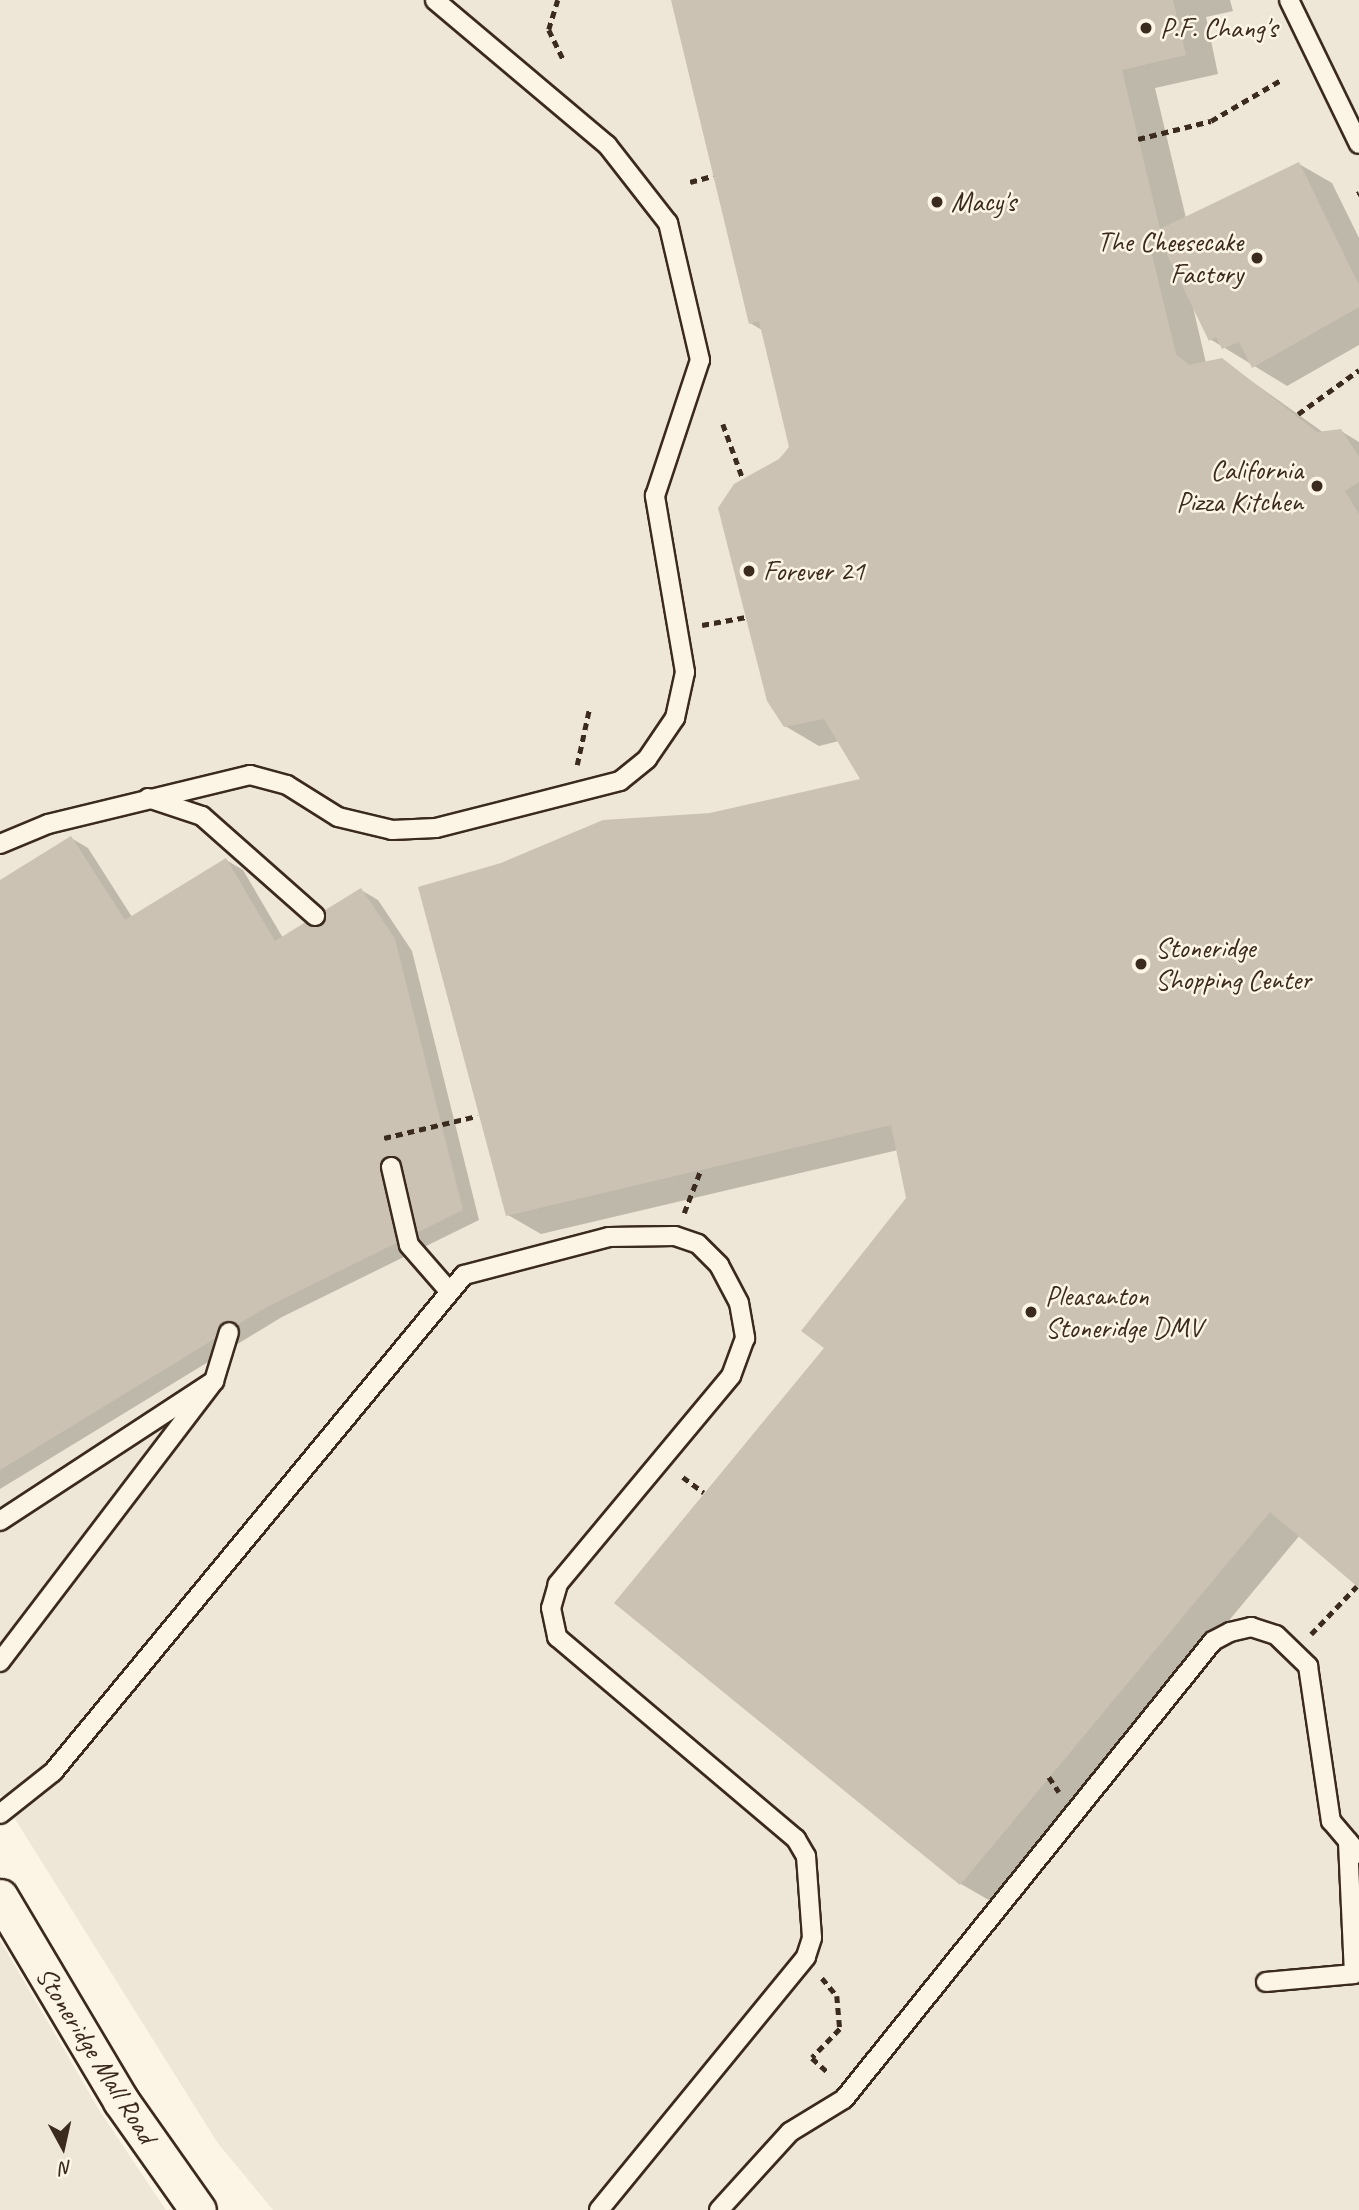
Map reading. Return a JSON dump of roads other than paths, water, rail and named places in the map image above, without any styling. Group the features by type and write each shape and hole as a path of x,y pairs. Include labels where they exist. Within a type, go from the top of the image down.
{"street":[{"name":"Stoneridge Mall Road","path":"0,1897 121,2101 198,2210"}],"lane":[{"path":"0,844 48,824 250,775 287,785 338,817 392,830 436,828 584,793 620,781 647,759 675,718 685,673 655,496 700,360 668,223 653,201 593,132 435,0"},
{"path":"1289,0 1359,144"},
{"path":"148,798 202,816 315,916"},
{"path":"391,1167 409,1245 450,1292"},
{"path":"0,1814 53,1772 464,1275 609,1237 675,1236 698,1244 719,1265 739,1303 745,1338 731,1376 558,1584 551,1608 558,1637 796,1839 806,1856 813,1907 806,1957 599,2210"},
{"path":"0,1662 214,1381 229,1332"},
{"path":"0,1521 214,1381"},
{"path":"719,2210 790,2132 844,2099 1213,1641 1251,1627 1276,1635 1308,1665 1331,1821 1353,1847 1354,1974 1266,1982"}],"place":[{"name":"P.F. Chang's","path":"1146,28"},
{"name":"Macy's","path":"937,202"},
{"name":"The Cheesecake Factory","path":"1257,258"},
{"name":"California Pizza Kitchen","path":"1317,486"},
{"name":"Forever 21","path":"749,571"},
{"name":"Stoneridge Shopping Center","path":"1141,964"},
{"name":"Pleasanton Stoneridge DMV","path":"1031,1312"}]}
